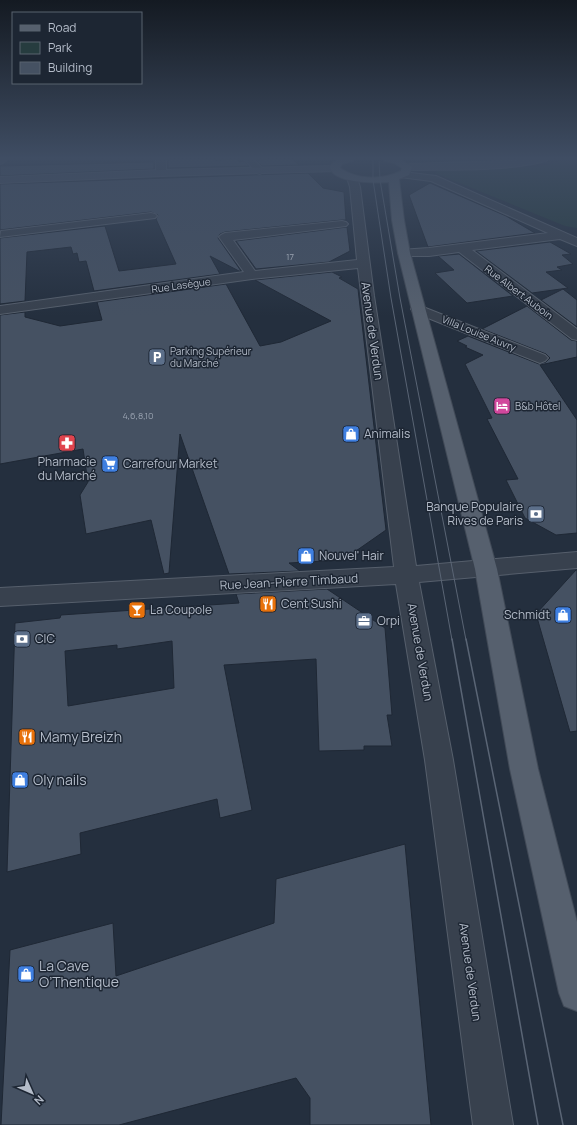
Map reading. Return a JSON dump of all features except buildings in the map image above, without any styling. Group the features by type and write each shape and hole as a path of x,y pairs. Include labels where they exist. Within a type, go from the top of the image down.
{"main road":[{"path":"398,212 404,253 486,569 524,769 577,994"}],"street":[{"name":"Avenue de Verdun","path":"358,212 363,264 406,575 439,760 492,1125"},
{"path":"509,212 577,242"},
{"path":"1,234 151,216"},
{"path":"252,275 224,237 342,224"},
{"path":"404,253 429,252 564,236 577,233"},
{"name":"Rue Albert Auboin","path":"462,248 577,336"},
{"name":"Rue Lasègue","path":"0,310 252,275 347,264 363,264"},
{"name":"Villa Louise Auvry","path":"418,309 540,358"},
{"name":"Rue Jean-Pierre Timbaud","path":"0,598 406,575 577,560"}],"green space":[{"path":"529,212 577,212 577,228 565,226"}],"tram line":[{"path":"378,212 391,298 452,640"},
{"path":"385,212 400,298 466,640"},
{"path":"452,639 538,1125"},
{"path":"466,639 563,1125"}],"place":[{"name":"Parking Supérieur du Marché","path":"157,357"},
{"name":"B&b Hôtel","path":"502,406"},
{"name":"Animalis","path":"351,434"},
{"name":"Pharmacie du Marché","path":"67,443"},
{"name":"Carrefour Market","path":"110,464"},
{"name":"Banque Populaire Rives de Paris","path":"536,514"},
{"name":"Nouvel' Hair","path":"306,556"},
{"name":"Cent Sushi","path":"268,604"},
{"name":"La Coupole","path":"137,610"},
{"name":"Schmidt","path":"563,615"},
{"name":"Orpi","path":"364,621"},
{"name":"CIC","path":"22,639"},
{"name":"Mamy Breizh","path":"27,737"},
{"name":"Oly nails","path":"20,780"},
{"name":"La Cave O’Thentique","path":"26,974"}]}
